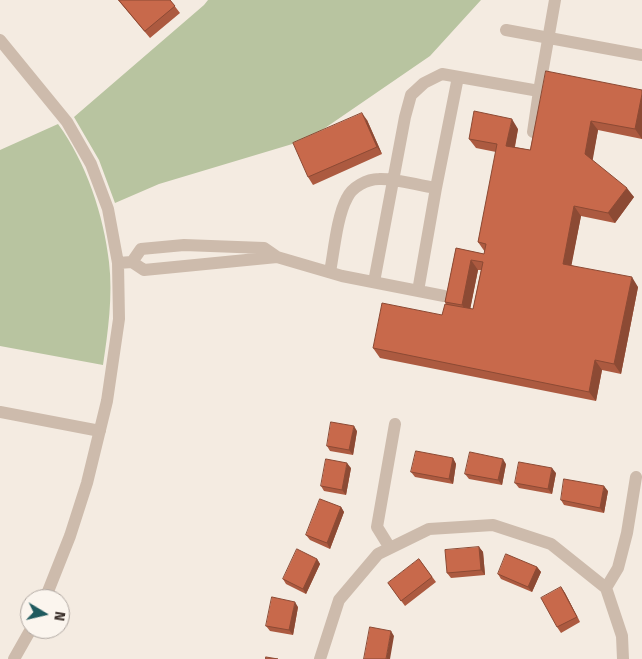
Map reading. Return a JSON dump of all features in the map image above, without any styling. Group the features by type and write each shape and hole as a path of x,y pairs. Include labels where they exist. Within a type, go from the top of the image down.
{"street":[{"path":"533,132 554,0"},
{"path":"506,30 642,55"},
{"path":"0,40 67,122 91,164 108,209 118,263 119,319 107,401 87,483 73,527 49,589"},
{"path":"374,282 411,94 424,83 442,74 539,91"},
{"path":"418,291 458,77"},
{"path":"330,272 342,208 348,196 356,187 379,179 436,188"},
{"path":"132,262 141,249 184,245 264,248 277,257 330,272 444,296"},
{"path":"118,263 132,262 144,270 277,257"},
{"path":"0,412 100,431"},
{"path":"390,548 377,527 394,424"},
{"path":"606,588 618,568 628,533 636,477"},
{"path":"320,659 339,600 378,554 429,529 494,526 551,544 606,588 622,636 623,659"},
{"path":"14,659 25,639"}],"green space":[{"path":"208,0 481,0 430,56 309,139 159,184 115,203 99,160 74,117"},
{"path":"58,124 85,172 98,208 107,244 110,301 103,365 0,346 0,150"}],"building":[{"path":"119,0 170,0 175,6 145,31"},
{"path":"546,71 642,90 635,129 591,121 585,154 627,188 608,213 574,206 563,264 632,277 614,364 595,360 589,392 373,348 382,303 442,315 445,304 473,309 483,262 471,260 462,305 445,302 456,248 484,254 486,244 478,242 497,144 469,139 474,111 512,119 506,146 530,150"},
{"path":"362,113 377,147 308,177 293,143"},
{"path":"331,422 354,426 349,450 327,446"},
{"path":"416,451 453,458 449,479 411,472"},
{"path":"470,452 503,459 498,480 465,474"},
{"path":"326,459 347,463 342,490 321,486"},
{"path":"519,462 552,468 548,489 515,483"},
{"path":"564,479 604,486 600,508 561,500"},
{"path":"320,499 341,507 327,543 306,535"},
{"path":"479,547 481,570 447,573 445,550"},
{"path":"297,549 317,559 303,589 283,579"},
{"path":"506,554 537,567 528,587 498,574"},
{"path":"419,559 432,577 401,601 388,583"},
{"path":"561,587 577,617 557,627 541,598"},
{"path":"272,597 295,602 289,630 266,626"},
{"path":"370,627 391,631 386,659 364,659"}]}
